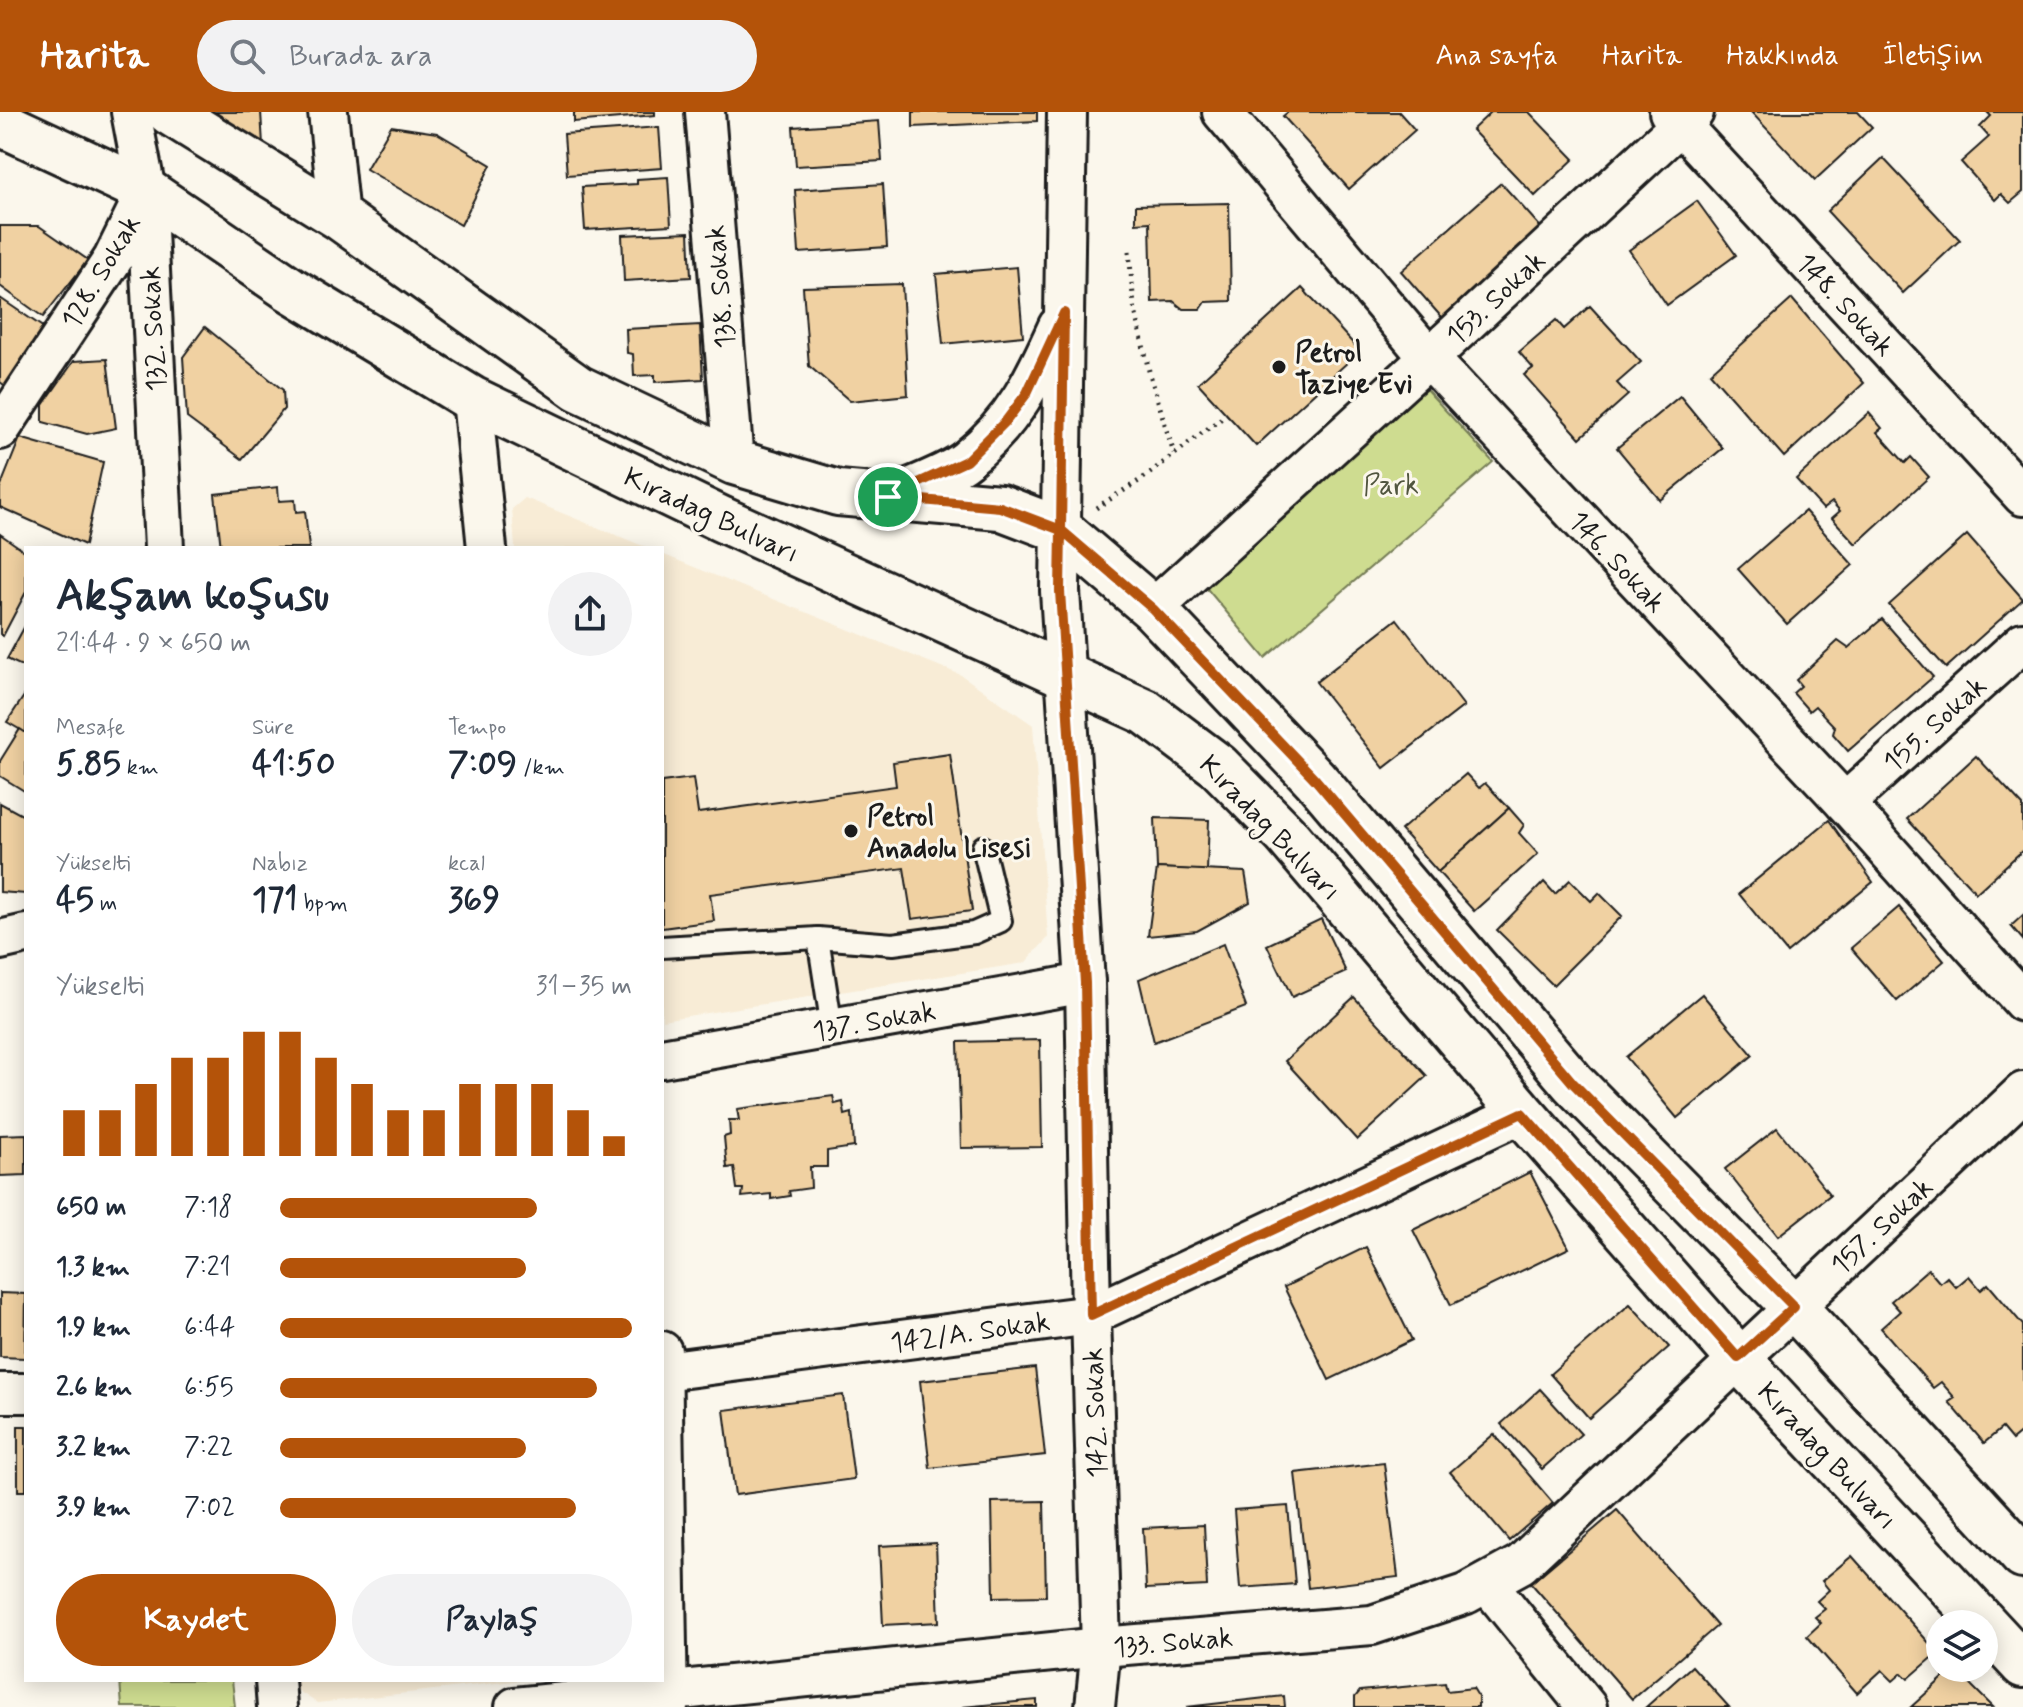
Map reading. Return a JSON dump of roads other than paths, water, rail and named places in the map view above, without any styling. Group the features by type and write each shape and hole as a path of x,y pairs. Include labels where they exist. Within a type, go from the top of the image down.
{"main road":[{"name":"Kıradag Bulvarı","path":"169,112 339,217 578,388 734,462 838,493 1000,507 1061,530 1153,609 1315,779 1573,1083 1794,1307 2023,1556"},
{"name":"Kıradag Bulvarı","path":"0,123 146,191 290,289 472,399 721,519 1146,712 1218,766 1286,835 1522,1113 1738,1358 2023,1665"}],"street":[{"name":"132. Sokak","path":"131,112 146,191 164,546"},
{"path":"328,112 339,217"},
{"name":"138. Sokak","path":"705,112 734,462"},
{"name":"142. Sokak","path":"1067,112 1060,591 1085,983 1101,1647 1095,1707"},
{"name":"146. Sokak","path":"1222,112 1429,358 1845,803 2023,1002"},
{"name":"153. Sokak","path":"1153,609 1429,358 1681,116"},
{"name":"148. Sokak","path":"1681,116 2023,496"},
{"name":"128. Sokak","path":"0,430 113,259 146,191"},
{"path":"888,497 966,461 1006,421 1027,393 1064,313"},
{"path":"472,399 487,546"},
{"name":"155. Sokak","path":"1845,803 2023,642"},
{"path":"0,940 24,934"},
{"name":"137. Sokak","path":"664,1058 1085,983"},
{"name":"157. Sokak","path":"1738,1358 2023,1092"},
{"name":"142/A. Sokak","path":"664,1361 1091,1315 1522,1113"},
{"name":"133. Sokak","path":"515,1707 667,1699 1101,1647 1372,1625 1466,1594 1521,1564 1738,1358"},
{"path":"0,1393 24,1393"},
{"path":"664,1446 667,1699"},
{"path":"1487,1583 1587,1707"},
{"path":"275,1682 277,1707"}],"lane":[{"path":"664,947 818,938 893,944 974,933 1001,921 983,847"},
{"path":"818,938 832,1028"}],"place":[{"name":"Petrol Taziye Evi","path":"1279,367"},
{"name":"Petrol Anadolu Lisesi","path":"851,831"}],"park label":[{"name":"Park","path":"1391,484"}]}
